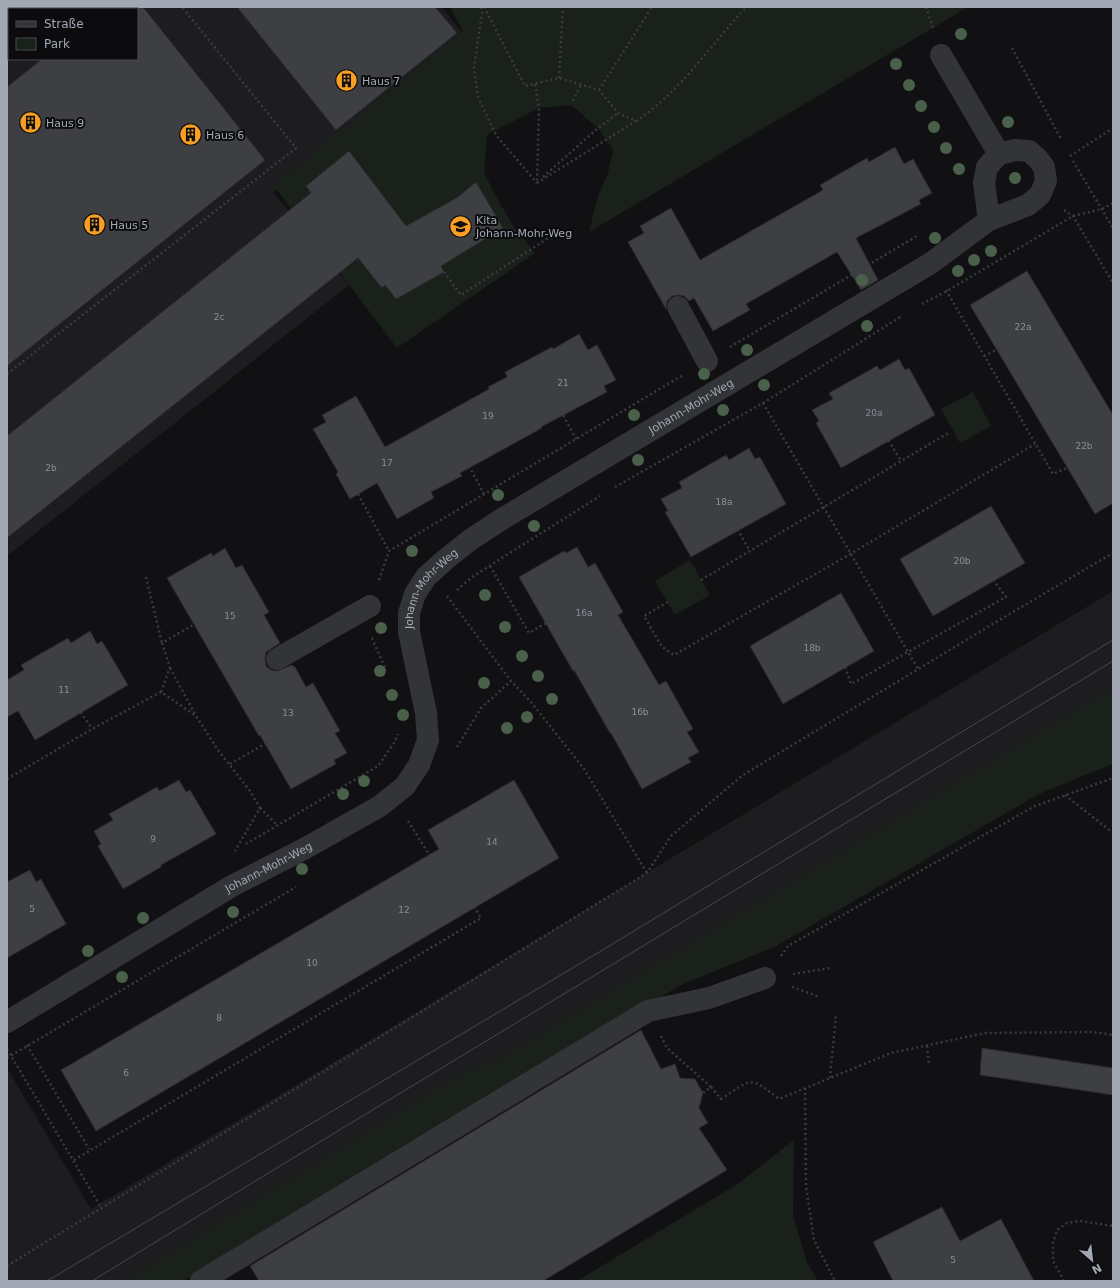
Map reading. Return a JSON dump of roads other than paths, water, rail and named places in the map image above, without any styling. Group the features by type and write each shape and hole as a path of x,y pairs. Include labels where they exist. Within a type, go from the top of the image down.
{"street":[{"path":"941,55 1000,154 987,167 984,182 989,220"},
{"name":"Johann-Mohr-Weg","path":"9,1020 232,886 304,849 380,806 405,786 419,765 428,740 426,713 408,632 410,613 415,594 426,577 458,550 502,519 931,263 989,220 1028,205 1040,196 1046,181 1044,168 1038,159 1029,151 1015,150 1000,154"},
{"path":"678,307 707,361"},
{"path":"277,659 370,606"},
{"path":"201,1281 648,1011 709,998 765,978"}],"tram line":[{"path":"47,1281 596,954 1113,640"},
{"path":"92,1281 1113,661"}],"place":[{"name":"Haus 7","path":"347,81"},
{"name":"Haus 9","path":"30,123"},
{"name":"Haus 6","path":"191,135"},
{"name":"Haus 5","path":"95,225"},
{"name":"Kita Johann-Mohr-Weg","path":"461,226"}]}
